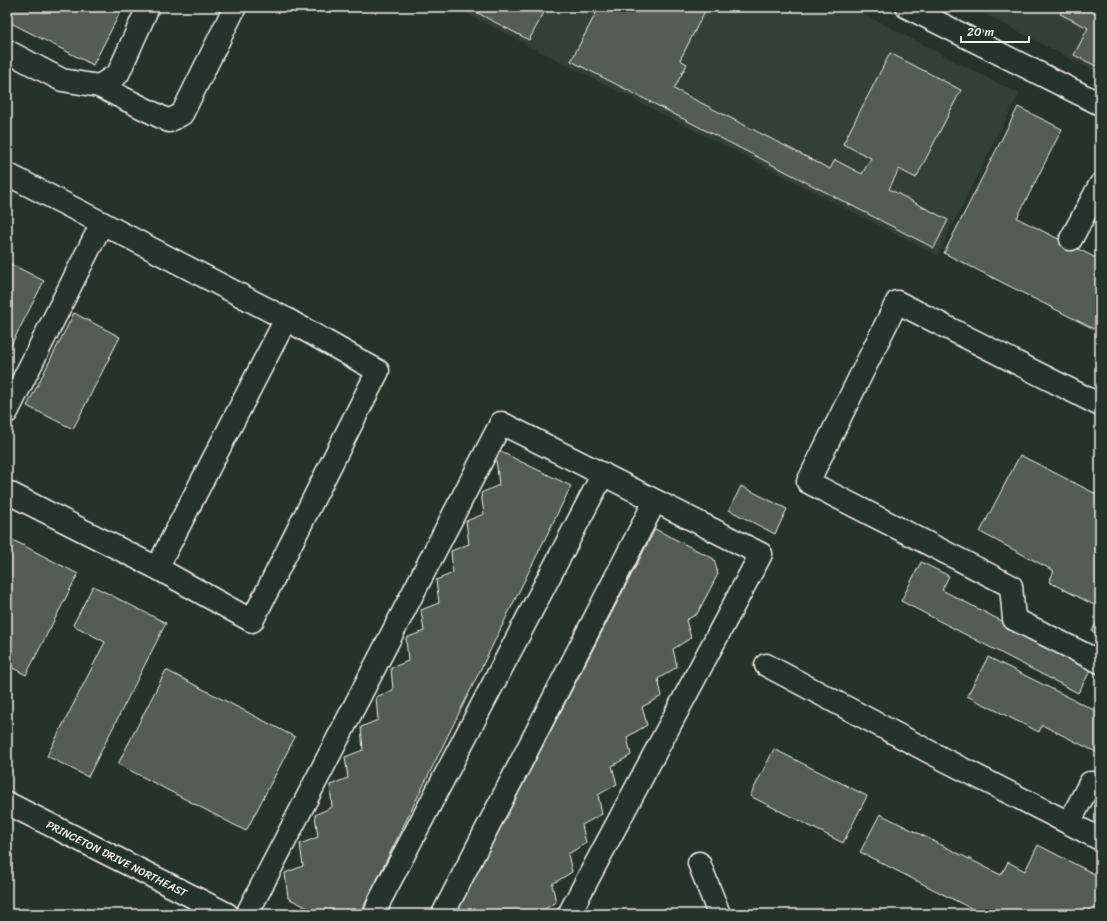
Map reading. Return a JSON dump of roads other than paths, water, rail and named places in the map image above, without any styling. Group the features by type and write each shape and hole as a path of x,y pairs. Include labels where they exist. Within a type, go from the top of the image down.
{"street":[{"path":"99,86 118,74 148,7"},
{"path":"7,51 62,80 99,86 169,121 182,114 235,7"},
{"path":"907,7 1100,104"},
{"path":"7,174 286,319 378,371 252,621 157,568 7,492"},
{"path":"1071,239 1100,185"},
{"path":"7,412 102,223"},
{"path":"1100,405 897,302 808,482 1011,586 1014,618 1100,662"},
{"path":"157,568 286,319"},
{"path":"246,914 501,423 761,554 569,914"},
{"path":"375,914 380,900 603,474"},
{"path":"443,914 656,501"},
{"path":"766,665 1100,838"},
{"path":"1069,823 1090,783 1100,783"},
{"name":"PRINCETON DRIVE NORTHEAST","path":"7,803 227,914"},
{"path":"699,864 719,914"}]}
